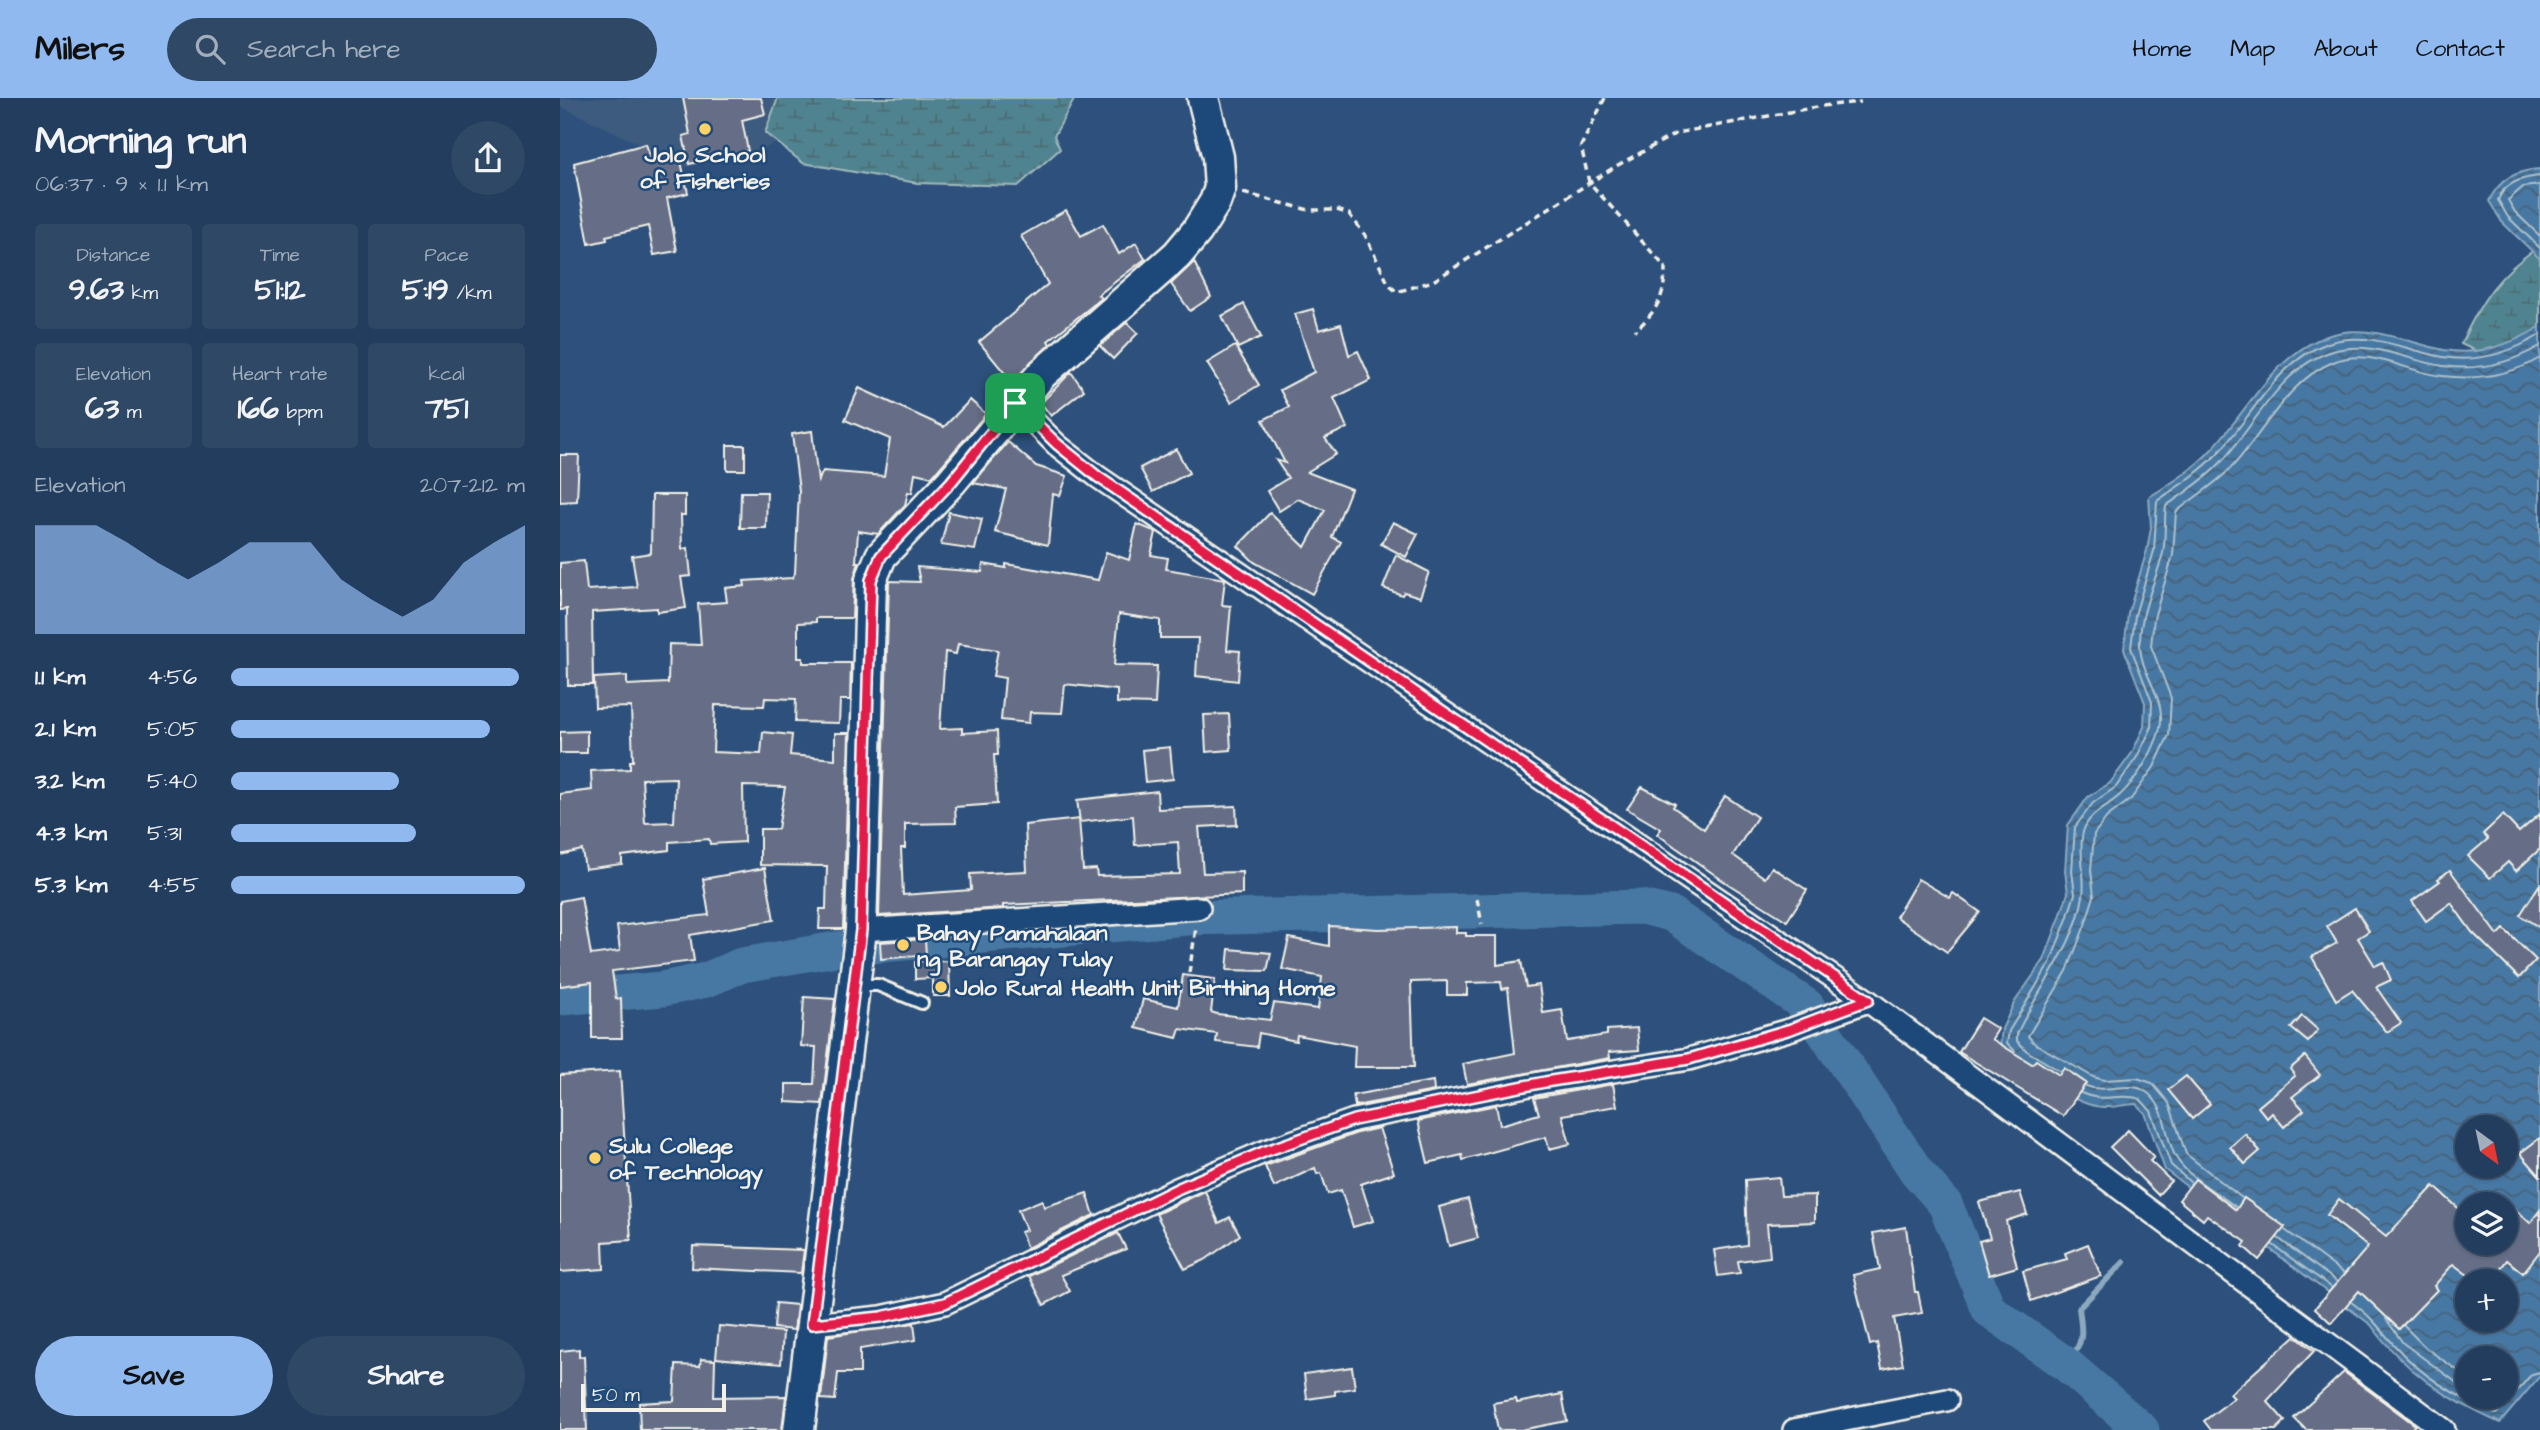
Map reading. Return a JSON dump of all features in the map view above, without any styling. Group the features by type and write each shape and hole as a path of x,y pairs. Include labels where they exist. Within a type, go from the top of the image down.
{"street":[{"path":"799,1430 858,953 871,580 881,556 951,482 1015,403 1076,341 1178,255 1197,231 1215,202 1220,188 1218,157 1203,98"},
{"path":"1015,403 1057,444 1098,477 1868,1000 2444,1430"},
{"path":"858,953 1198,916"},
{"path":"812,1324 881,1317 945,1303 1177,1189 1266,1151 1354,1120 1545,1082 1655,1066 1721,1051 1791,1029 1868,1000"},
{"path":"1794,1430 1947,1400"}],"lane":[{"path":"858,953 878,985 922,1003"}],"path":[{"path":"1605,98 1581,146 1589,183 1665,267 1663,299 1656,311 1635,331"},
{"path":"1220,188 1309,210 1337,210 1349,214 1365,235 1390,285 1397,292 1433,281 1650,145 1677,133 1822,106 1861,102"},
{"path":"1477,899 1482,924"},
{"path":"1189,972 1198,916"}],"shaded area":[{"name":"Jolo School of Fisheries","path":"560,98 861,98 760,151 687,167 560,106"}],"green space":[{"path":"778,98 1075,98 1054,136 1060,149 1018,186 917,183 803,163 765,133"},
{"path":"2540,246 2540,484 2497,361 2461,344 2476,314 2502,277"}],"water":[{"path":"2540,169 2540,259 2502,222 2489,201 2498,187 2510,177"},
{"path":"2540,327 2540,1376 2518,1402 2518,1346 2455,1346 2455,1400 2445,1394 2413,1370 2371,1325 2165,1170 2145,1113 2136,1104 2111,1107 2090,1105 2062,1092 2000,1046 2002,1029 2014,1003 2044,960 2068,893 2065,871 2068,825 2088,797 2110,783 2132,753 2144,727 2145,703 2124,649 2128,614 2151,528 2149,497 2198,463 2212,449 2275,371 2306,346 2324,337 2354,331 2369,332 2457,351 2482,350 2506,344"},
{"path":"2473,1409 2512,1409 2500,1423"}],"building":[{"path":"683,98 761,98 765,114 742,120 748,151 689,164 683,136 690,134"},
{"path":"646,144 652,163 680,157 688,193 667,198 677,251 654,255 648,226 606,236 607,240 589,244 574,163"},
{"path":"1066,210 1081,236 1103,224 1119,254 1136,243 1145,259 1098,295 1102,298 1048,341 1050,344 1012,382 979,342 1048,284 1021,236"},
{"path":"1194,262 1211,297 1190,311 1171,284"},
{"path":"1244,304 1261,337 1238,348 1222,316"},
{"path":"1313,309 1319,330 1341,324 1349,355 1358,351 1371,380 1334,398 1347,428 1325,438 1336,454 1307,472 1351,489 1332,537 1341,542 1312,594 1254,562 1238,546 1270,513 1305,547 1325,510 1298,499 1279,511 1267,491 1288,478 1276,460 1285,463 1263,420 1289,407 1280,390 1314,372 1295,314"},
{"path":"1127,322 1138,333 1113,359 1100,346"},
{"path":"1235,346 1259,385 1231,402 1207,363"},
{"path":"1071,372 1084,390 1051,416 1041,403"},
{"path":"859,388 944,427 970,400 986,414 932,477 915,473 912,493 908,492 905,505 878,534 858,531 856,562 859,562 854,579 852,618 816,618 816,622 798,623 798,658 803,658 803,663 851,663 850,700 840,700 839,723 795,722 796,699 765,698 764,706 715,705 713,752 761,754 763,732 792,735 790,755 835,759 835,733 849,733 843,929 819,929 820,909 826,909 827,866 760,865 760,829 778,829 785,787 743,786 744,842 710,844 709,839 669,842 669,850 622,856 622,864 585,869 582,850 560,855 560,794 592,790 591,771 630,769 630,761 633,761 631,707 595,708 594,678 627,676 627,685 668,683 669,644 701,645 698,604 727,602 725,588 745,586 744,581 792,578 795,573 799,491 792,434 812,431 818,481 823,471 884,476 890,439 845,420","holes":["676,778 674,822 645,823 642,779"]},
{"path":"1008,442 1036,466 1067,476 1060,496 1053,494 1048,545 995,532 1006,489 973,483"},
{"path":"727,445 745,445 745,470 727,470"},
{"path":"1176,449 1189,473 1153,492 1140,468"},
{"path":"560,455 579,455 577,501 560,502"},
{"path":"741,492 767,492 766,528 740,528"},
{"path":"652,495 685,495 685,515 681,515 682,549 688,548 691,576 681,577 686,608 657,612 657,608 592,612 593,685 568,685 567,609 560,610 560,563 584,561 587,590 637,587 632,556 651,553"},
{"path":"949,512 982,519 975,550 941,545"},
{"path":"1393,522 1418,534 1406,557 1381,544"},
{"path":"1137,524 1156,532 1151,555 1168,558 1166,569 1225,579 1222,605 1231,606 1227,650 1240,651 1238,681 1196,676 1198,638 1160,638 1160,620 1119,614 1114,665 1157,666 1155,704 1117,703 1117,690 1065,684 1062,713 1030,712 1029,723 1001,720 1005,678 993,676 998,650 958,644 956,654 945,652 940,729 962,728 962,733 997,731 998,755 994,755 997,804 955,807 956,823 905,824 905,848 901,848 903,895 971,890 970,874 1027,871 1025,825 1079,819 1083,870 1096,869 1097,876 1180,874 1178,842 1135,845 1133,816 1080,822 1077,800 1157,791 1158,809 1236,806 1237,825 1199,827 1203,873 1242,872 1242,894 1003,905 1003,908 879,916 889,581 920,582 917,567 982,572 983,564 1006,568 1006,564 1098,580 1106,552 1129,560"},
{"path":"1396,555 1429,572 1420,597 1404,592 1402,595 1383,588"},
{"path":"1229,714 1231,750 1206,752 1204,715"},
{"path":"587,731 587,753 560,753 560,732"},
{"path":"1170,747 1173,779 1145,782 1142,750"},
{"path":"1642,787 1675,804 1673,807 1704,829 1725,796 1757,817 1733,855 1765,878 1772,867 1807,890 1787,921 1725,882 1657,834 1661,829 1627,809"},
{"path":"2540,814 2540,849 2516,871 2508,862 2490,878 2468,856 2488,839 2483,834 2503,815 2519,832"},
{"path":"765,868 774,920 690,935 694,961 612,971 616,999 621,998 622,1038 592,1038 592,982 560,986 560,901 581,897 591,955 620,951 617,926 709,915 703,879"},
{"path":"2450,870 2498,935 2504,929 2536,960 2519,978 2472,932 2451,903 2426,921 2412,901 2440,881 2438,879"},
{"path":"1918,879 1950,898 1953,893 1980,912 1947,952 1896,917"},
{"path":"2540,884 2540,928 2520,915"},
{"path":"2355,908 2369,931 2358,938 2375,966 2383,962 2391,980 2376,987 2401,1023 2387,1032 2352,990 2336,1000 2312,957 2337,943 2327,926"},
{"path":"1329,926 1378,929 1456,927 1456,933 1466,933 1466,936 1497,936 1497,965 1521,961 1526,987 1539,985 1543,1013 1562,1010 1567,1041 1607,1035 1607,1030 1637,1028 1639,1050 1609,1052 1610,1058 1467,1084 1463,1064 1515,1053 1508,988 1502,989 1501,982 1467,983 1467,995 1447,995 1447,981 1411,982 1414,1067 1354,1067 1355,1046 1297,1035 1296,1041 1259,1033 1257,1047 1216,1042 1217,1034 1180,1029 1177,1038 1136,1028 1143,999 1178,1007 1183,975 1215,979 1211,1012 1217,1014 1270,1020 1274,1003 1318,1009 1322,977 1282,969 1289,938 1329,946"},
{"name":"Bahay Pamahalaan ng Barangay Tulay","path":"925,939 926,955 881,959 880,942"},
{"path":"1229,949 1271,953 1267,971 1227,970"},
{"name":"Jolo Rural Health Unit Birthing Home","path":"949,961 950,996 933,996 933,978 915,979 915,962"},
{"path":"804,997 835,999 822,1104 786,1102 786,1084 814,1084 816,1047 801,1046"},
{"path":"2302,1016 2318,1030 2308,1042 2291,1028"},
{"path":"1980,1018 1998,1029 1992,1039 2032,1064 2036,1060 2059,1075 2064,1068 2086,1083 2063,1116 1959,1052"},
{"path":"2305,1056 2320,1075 2292,1097 2304,1110 2284,1127 2272,1113 2267,1118 2258,1107 2295,1076 2290,1069"},
{"name":"Sulu College of Technology","path":"620,1071 631,1240 603,1242 604,1269 560,1272 560,1075"},
{"path":"2186,1076 2210,1104 2192,1119 2168,1090"},
{"path":"1433,1081 1434,1091 1355,1106 1353,1095"},
{"path":"1613,1084 1617,1106 1562,1115 1570,1144 1549,1149 1546,1137 1463,1160 1462,1155 1428,1163 1418,1121 1496,1105 1500,1125 1539,1114 1534,1098"},
{"path":"1379,1128 1394,1173 1361,1184 1373,1221 1353,1227 1341,1190 1328,1194 1321,1173 1317,1174 1315,1168 1274,1187 1265,1166 1357,1133"},
{"path":"2128,1130 2154,1157 2150,1161 2171,1181 2158,1195 2110,1147"},
{"path":"2245,1134 2260,1151 2245,1164 2230,1147"},
{"path":"2540,1138 2540,1176 2520,1153"},
{"path":"1779,1177 1781,1196 1815,1195 1815,1222 1767,1224 1770,1257 1738,1261 1740,1273 1718,1276 1714,1250 1747,1245 1745,1180"},
{"path":"2195,1179 2236,1210 2244,1198 2285,1227 2259,1260 2243,1246 2246,1242 2207,1215 2203,1220 2179,1200"},
{"path":"2434,1186 2455,1205 2455,1255 2518,1255 2518,1212 2530,1223 2540,1210 2540,1251 2523,1273 2507,1260 2500,1269 2460,1269 2453,1264 2434,1286 2437,1290 2399,1329 2359,1291 2331,1323 2315,1308 2368,1247 2327,1215 2339,1199 2386,1237"},
{"path":"1205,1191 1219,1223 1230,1217 1240,1235 1205,1260 1185,1269 1156,1214"},
{"path":"2020,1192 2027,1214 2006,1221 2017,1267 1989,1275 1979,1241 1990,1238 1979,1202"},
{"path":"1087,1193 1094,1215 1027,1248 1021,1232 1026,1230 1018,1210 1042,1200 1044,1207"},
{"path":"1468,1199 1478,1238 1449,1246 1439,1207"},
{"path":"1906,1227 1915,1292 1918,1292 1922,1313 1894,1318 1903,1365 1882,1369 1877,1343 1870,1345 1853,1275 1880,1269 1873,1233"},
{"path":"1118,1233 1126,1249 1061,1275 1070,1291 1044,1305 1029,1276"},
{"path":"2088,1244 2101,1276 2031,1301 2023,1271 2067,1259 2065,1253"},
{"path":"693,1246 804,1250 801,1273 692,1268"},
{"path":"776,1303 797,1305 794,1330 774,1328"},
{"path":"914,1323 916,1340 860,1349 860,1373 838,1373 835,1400 821,1399 828,1336"},
{"path":"719,1326 783,1332 781,1364 716,1358"},
{"path":"2295,1336 2314,1351 2267,1401 2285,1421 2276,1430 2211,1430 2204,1421 2234,1398 2230,1394"},
{"path":"579,1349 579,1357 584,1356 587,1430 560,1430 560,1351"},
{"path":"701,1359 715,1360 714,1397 786,1396 782,1430 640,1430 639,1403 674,1401 676,1365 700,1366"},
{"path":"1352,1367 1355,1388 1335,1391 1335,1395 1307,1399 1304,1374"},
{"path":"2344,1372 2415,1425 2410,1430 2306,1430 2294,1418"},
{"path":"1562,1394 1567,1421 1521,1430 1498,1430 1493,1403 1516,1399 1517,1403"}],"waterway":[{"path":"560,998 663,989 706,980 742,965 836,949 1187,918 1642,907 1671,914 1807,1006 1917,1172 1945,1204 1989,1310 2067,1365 2142,1430"},
{"path":"2067,1365 2081,1338 2079,1308 2124,1262"}],"place":[{"name":"Jolo School of Fisheries","path":"705,129"},
{"name":"Bahay Pamahalaan ng Barangay Tulay","path":"903,945"},
{"name":"Jolo Rural Health Unit Birthing Home","path":"941,987"},
{"name":"Sulu College of Technology","path":"595,1158"}],"route":[{"path":"1015,403 1057,444 1098,477 1868,1000 1791,1029 1689,1059 1545,1082 1354,1120 1266,1151 1177,1189 945,1303 881,1317 812,1324 861,930 871,580 881,556 951,482 1015,403"}]}
